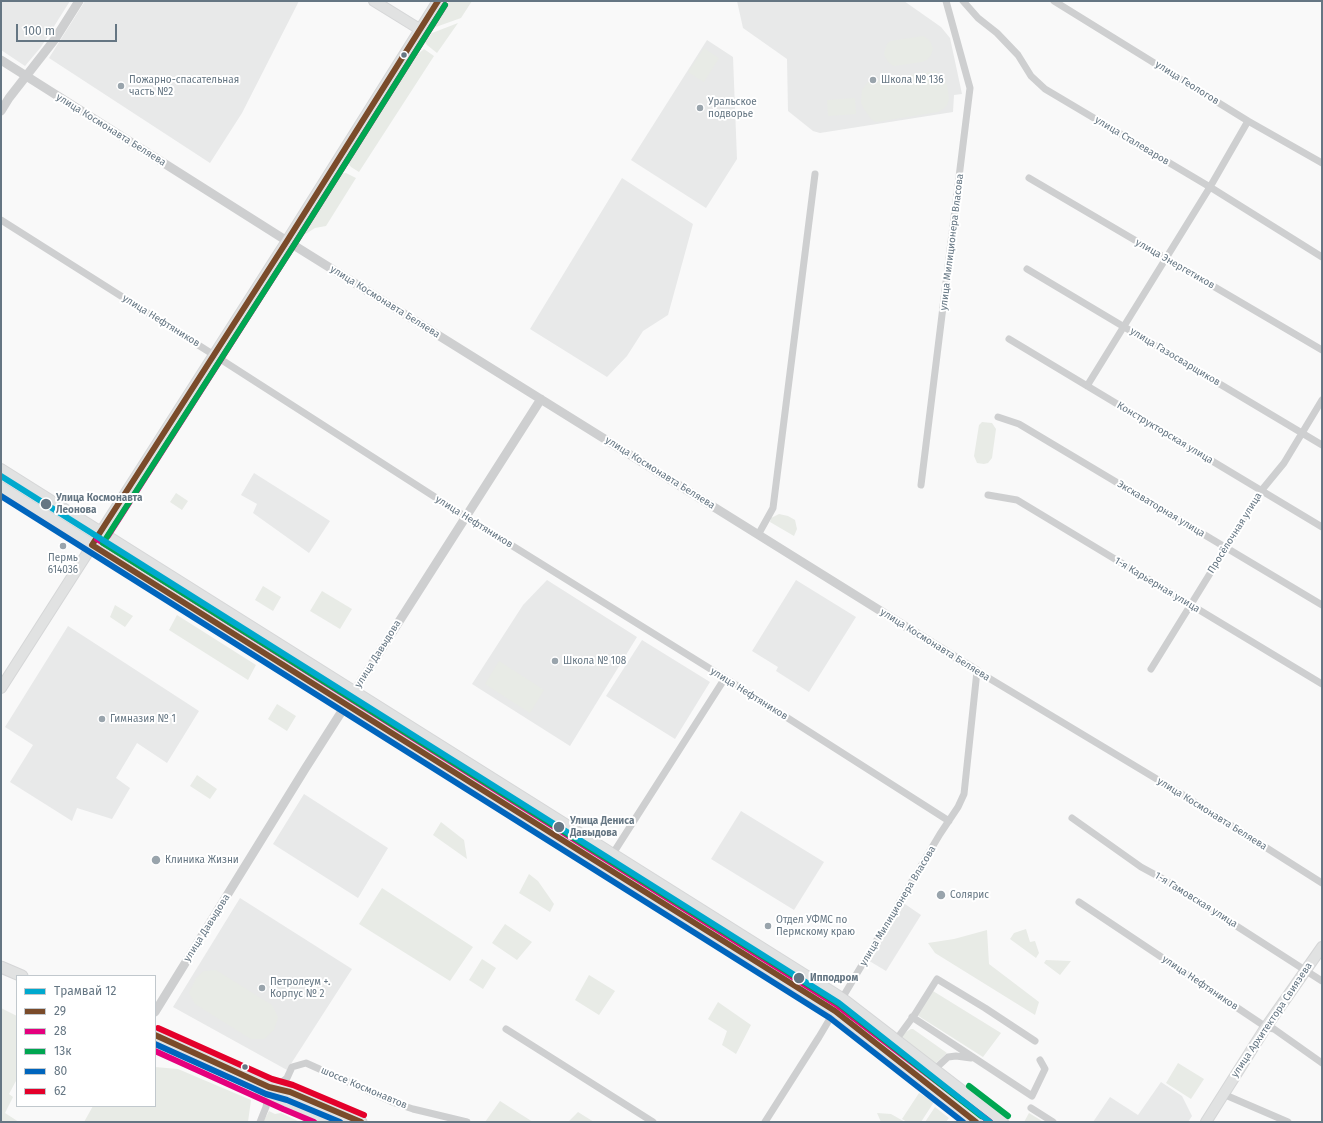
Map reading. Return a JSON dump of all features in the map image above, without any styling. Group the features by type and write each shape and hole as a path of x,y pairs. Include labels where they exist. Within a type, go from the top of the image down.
{"main road":[{"path":"374,1 420,30"},
{"path":"1,688 287,241 438,1"},
{"path":"1,469 842,998 1002,1122"},
{"path":"1,487 835,1010 976,1122"},
{"name":"улица Архитектора Свиязева","path":"1206,1122 1266,1027 1322,947"},
{"path":"1,967 20,975"},
{"path":"1,975 16,982"},
{"path":"156,1035 268,1090 286,1102 336,1122"},
{"path":"156,1042 268,1090 290,1092 360,1122"},
{"name":"улица Архитектора Свиязева","path":"1201,1122 1223,1094"}],"street":[{"path":"1,111 55,39 79,1"},
{"name":"улица Милиционера Власова","path":"921,485 970,88 946,1"},
{"name":"улица Сталеваров","path":"963,1 978,18 997,33 1018,55 1031,76 1045,89 1210,187 1322,257"},
{"name":"улица Геологов","path":"1054,1 1248,121 1322,163"},
{"name":"улица Космонавта Беляева","path":"1,60 287,241 758,535 977,671 1169,786 1322,883"},
{"path":"1087,386 1210,187 1248,121"},
{"path":"758,535 773,508 815,174"},
{"name":"улица Энергетиков","path":"1029,178 1322,350"},
{"name":"улица Нефтяников","path":"1,220 466,517 726,678 949,821"},
{"name":"улица Газосварщиков","path":"1027,269 1322,445"},
{"name":"Конструкторская улица","path":"1009,339 1322,527"},
{"name":"улица Давыдова","path":"156,1010 354,691 541,399"},
{"name":"Просёлочная улица","path":"1151,669 1261,491 1284,463 1322,400"},
{"name":"Экскаваторная улица","path":"998,417 1019,424 1322,605"},
{"name":"1-я Карьерная улица","path":"988,495 1017,500 1322,684"},
{"name":"улица Милиционера Власова","path":"764,1122 835,1010 958,807 964,794 977,671"},
{"path":"605,866 726,678"},
{"name":"1-я Гамовская улица","path":"1072,818 1141,867 1165,880 1322,981"},
{"name":"улица Нефтяников","path":"1079,902 1266,1027 1274,1029 1322,1063"},
{"path":"896,1040 937,979 1035,1041"},
{"path":"912,1017 1032,1096 1045,1069 1040,1060"},
{"path":"506,1029 653,1122"},
{"path":"935,1069 948,1057 956,1056 975,1059"},
{"name":"шоссе Космонавтов","path":"268,1090 279,1085 287,1078 292,1067 306,1063 395,1103 413,1109 467,1122"},
{"path":"260,1122 266,1107 268,1090"},
{"path":"1223,1094 1288,1122"},
{"path":"1031,1108 1053,1122"}],"shaded area":[{"path":"1,1 70,1 41,47 25,66 1,50"},
{"path":"85,1 299,1 242,113 210,163 49,58"},
{"path":"449,1 472,1 461,18 433,28"},
{"name":"Школа № 136","path":"737,1 904,1 941,27 950,38 962,94 954,95 953,112 820,133 813,131 788,111 787,59 743,28"},
{"path":"458,23 437,53 425,42 432,33"},
{"path":"923,36 928,39 933,49 927,60 894,66 889,63 885,57 884,53 887,44 890,41"},
{"name":"Уральское подворье","path":"707,40 733,57 737,159 706,208 631,160"},
{"path":"704,48 719,58 704,82 688,72"},
{"path":"424,49 434,56 359,172 348,163 349,158 418,54"},
{"path":"934,71 944,79 947,85 949,99 947,105 938,112 876,122 871,119 861,103 862,90 868,82"},
{"path":"855,98 856,114 828,116 827,100"},
{"path":"346,173 356,178 326,226 315,228 304,235 299,235 336,179 340,174"},
{"path":"622,178 693,224 668,315 643,331 627,356 607,377 530,329"},
{"path":"982,422 992,423 996,429 992,458 988,463 984,464 977,463 974,456 979,425"},
{"path":"254,473 330,521 309,553 253,513 257,504 241,495"},
{"path":"176,493 188,501 182,510 170,502"},
{"path":"779,514 788,516 795,520 797,529 794,536 770,522 771,518"},
{"name":"Школа № 108","path":"547,580 637,637 570,746 472,684 523,605"},
{"path":"796,580 856,617 809,692 776,671 778,667 752,651"},
{"path":"263,586 281,597 273,611 255,600"},
{"path":"322,591 352,609 340,629 310,611"},
{"path":"115,605 133,616 125,627 110,617"},
{"path":"177,615 256,665 248,680 169,630"},
{"name":"Гимназия № 1","path":"68,626 199,711 167,763 137,743 116,778 130,788 112,819 77,808 72,821 10,782 33,745 5,727"},
{"path":"642,640 710,682 675,739 606,696"},
{"path":"499,661 544,690 530,713 485,684"},
{"path":"277,704 296,716 287,731 268,719"},
{"path":"197,775 217,789 210,799 190,786"},
{"path":"304,794 388,848 358,898 273,844"},
{"path":"741,811 824,862 794,910 711,859"},
{"path":"441,822 464,840 467,859 433,835"},
{"path":"529,874 538,881 554,904 550,912 519,893"},
{"path":"382,888 473,947 450,981 359,924"},
{"name":"Петролеум +. Корпус № 2","path":"240,898 352,969 287,1070 173,1007"},
{"path":"902,902 921,915 886,971 866,959"},
{"path":"505,924 532,942 517,960 492,943"},
{"path":"1026,929 1030,942 1035,941 1039,953 1036,958 1010,939 1014,933"},
{"path":"987,930 989,964 1039,1002 1035,1015 935,953 928,943 954,939"},
{"path":"482,959 496,968 483,989 469,980"},
{"path":"1046,960 1071,961 1060,975 1044,963"},
{"path":"216,970 272,1005 278,1017 274,1030 264,1039 251,1039 195,1004 189,993 196,978 204,971"},
{"path":"589,975 615,991 599,1015 575,1000"},
{"path":"933,991 1001,1033 983,1057 917,1015"},
{"path":"718,1002 751,1025 736,1054 722,1045 727,1031 708,1019"},
{"path":"1,1008 16,1016 16,1081 9,1094 13,1097 5,1113 19,1122 1,1122"},
{"path":"911,1029 947,1053 935,1064 901,1037"},
{"path":"1178,1063 1204,1079 1191,1099 1166,1083"},
{"path":"156,1067 178,1069 251,1100 248,1122 84,1122 92,1107 156,1107"},
{"path":"1161,1082 1182,1096 1192,1116 1188,1122 1093,1122 1110,1097 1138,1115"},
{"path":"919,1093 934,1102 921,1122 907,1122 902,1119"},
{"path":"500,1101 533,1122 485,1122"},
{"path":"935,1107 949,1118 946,1122 925,1122"},
{"path":"269,1111 275,1114 281,1113 300,1122 263,1122"},
{"path":"578,1112 594,1122 568,1122"},
{"path":"877,1113 891,1114 905,1122 881,1122"},
{"path":"1029,1113 1042,1121 1044,1122 1024,1122"}],"tram line":[{"name":"12","path":"1,476 839,1003 990,1122"}],"transit line":[{"name":"29","path":"92,545 287,241 438,1"},
{"name":"28","path":"108,536 445,5"},
{"name":"13к","path":"445,5 294,245 103,543 839,1004 981,1116"},
{"name":"80","path":"1,496 830,1018 963,1122"},
{"name":"28","path":"97,539 837,1005 990,1122"},
{"name":"29","path":"92,545 835,1011 976,1122"},
{"name":"62","path":"158,1028 272,1079 293,1085 364,1115"},
{"name":"29","path":"156,1035 269,1087 290,1092 361,1122"},
{"name":"80","path":"156,1044 266,1094 287,1100 340,1122"},
{"name":"28","path":"156,1051 314,1122"},
{"name":"13к","path":"969,1086 1008,1116"}],"place":[{"name":"Школа № 136","path":"873,80"},
{"name":"Пожарно-спасательная часть №2","path":"121,86"},
{"name":"Уральское подворье","path":"700,108"},
{"name":"Улица Космонавта Леонова","path":"46,504"},
{"name":"Пермь 614036","path":"63,546"},
{"name":"Школа № 108","path":"555,661"},
{"name":"Гимназия № 1","path":"102,719"},
{"name":"Улица Дениса Давыдова","path":"559,827"},
{"name":"Клиника Жизни","path":"156,860"},
{"name":"Солярис","path":"941,895"},
{"name":"Отдел УФМС по Пермскому краю","path":"768,926"},
{"name":"Ипподром","path":"799,978"},
{"name":"Петролеум +. Корпус № 2","path":"262,988"}]}
